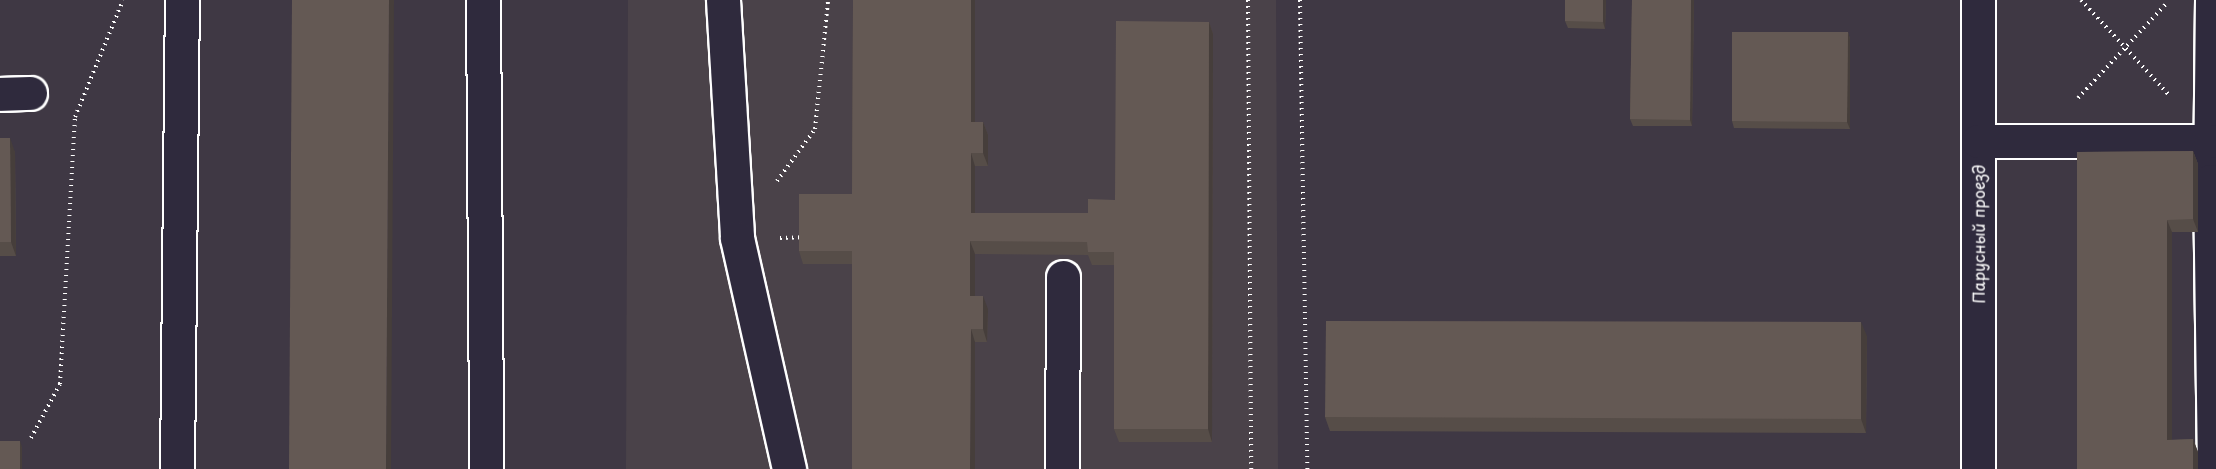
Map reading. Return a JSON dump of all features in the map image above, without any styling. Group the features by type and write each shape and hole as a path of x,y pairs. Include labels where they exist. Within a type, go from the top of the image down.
{"street":[{"path":"177,469 182,0"},
{"path":"483,0 486,469"},
{"path":"723,0 737,238 789,469"},
{"name":"Парусный проезд","path":"1978,0 1978,469"},
{"path":"2212,0 2214,469"},
{"path":"1978,141 2211,141"},
{"path":"1062,469 1063,277"}],"path":[{"path":"31,438 60,384 75,117 123,0"},
{"path":"776,183 815,129 828,0"},
{"path":"1248,0 1251,469"},
{"path":"1300,0 1307,469"},
{"path":"2081,0 2211,141"},
{"path":"2038,141 2170,0"}],"shaded area":[{"path":"628,0 1276,0 1278,469 626,469"}],"building":[{"path":"292,0 389,0 386,469 289,469"},
{"path":"853,0 971,0 971,122 983,122 983,153 971,153 971,213 1088,213 1088,199 1115,200 1116,21 1209,22 1208,429 1114,429 1114,252 1088,252 1087,242 970,241 970,296 983,296 983,329 971,329 970,469 852,469 852,251 799,251 799,194 852,194"},
{"path":"1565,0 1603,0 1603,22 1565,21"},
{"path":"1632,0 1691,0 1690,120 1630,119"},
{"path":"1732,32 1848,32 1847,122 1732,121"},
{"path":"0,138 10,138 11,242 0,242"},
{"path":"2193,151 2193,219 2167,220 2167,440 2193,439 2193,469 2077,469 2077,152"},
{"path":"1326,321 1861,322 1861,419 1325,417"},
{"path":"0,441 20,441 20,469 0,469"}]}
